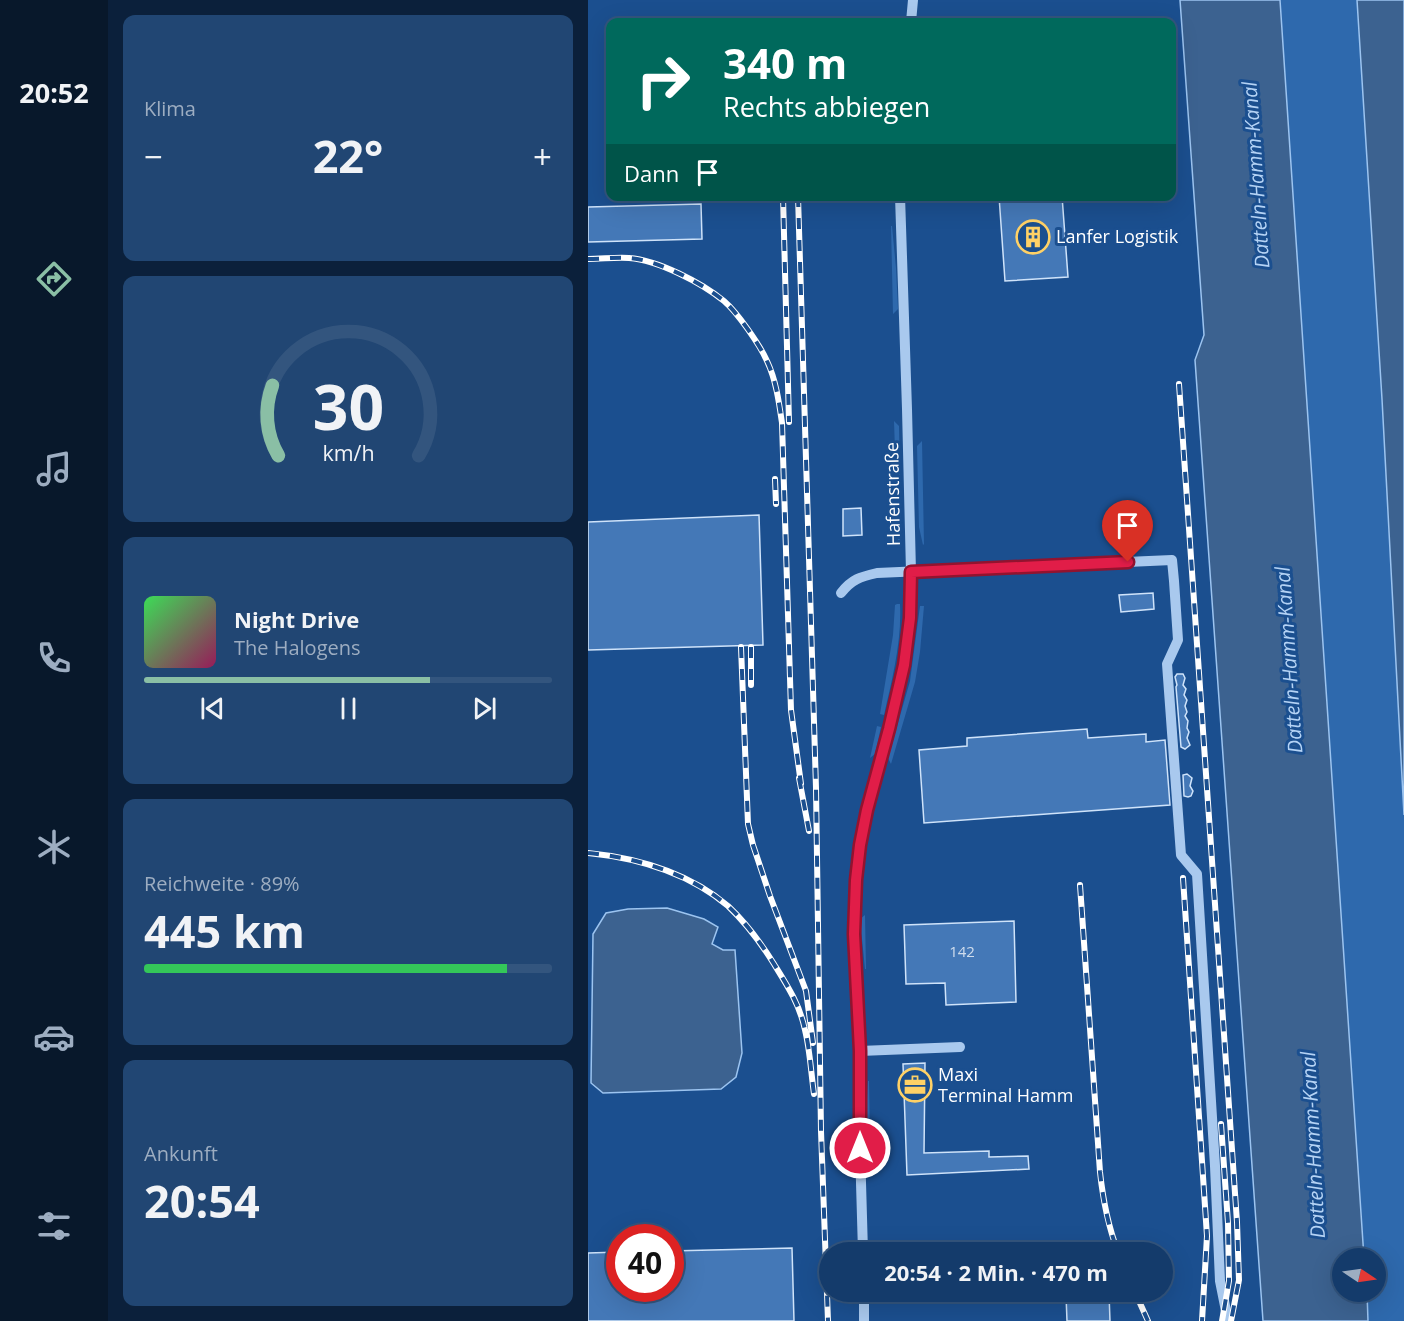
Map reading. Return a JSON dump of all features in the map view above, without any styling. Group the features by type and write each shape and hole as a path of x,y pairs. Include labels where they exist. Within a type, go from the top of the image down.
{"street":[{"path":"911,18 913,0"},
{"name":"Hafenstraße","path":"863,1242 860,1051 854,934 856,880 867,810 904,665 910,618 911,572 900,201"},
{"path":"841,594 856,579 888,572 1172,561 1178,640 1167,664 1181,855 1197,874 1220,1281 1228,1321"},
{"path":"860,1051 960,1047"},
{"path":"864,1302 864,1321"}],"shaded area":[{"path":"1280,0 1357,0 1382,399 1404,815 1404,1321 1368,1321 1367,1302 1386,1302 1386,1248 1363,1248"},
{"path":"891,226 898,309 893,314"},
{"path":"894,421 899,426 901,531 899,545 898,542"},
{"path":"922,441 923,545 919,527 917,446"},
{"path":"900,604 898,646 884,715 880,714 893,635 895,605"},
{"path":"920,606 924,606 915,682 891,764 888,758 910,681"},
{"path":"877,726 881,727 875,754 870,758"},
{"path":"865,915 866,969 860,919"},
{"path":"869,1081 870,1138 865,1134"}],"water":[{"name":"Datteln-Hamm-Kanal","path":"1180,0 1280,0 1363,1248 1332,1248 1332,1302 1367,1302 1368,1321 1263,1321 1195,360 1204,335"},
{"path":"1357,0 1404,0 1404,815 1382,399"},
{"path":"667,908 704,919 718,927 712,944 723,950 735,950 742,1053 736,1077 721,1089 603,1093 591,1083 593,934 606,913 628,909"}],"building":[{"name":"Lanfer Logistik","path":"999,201 1062,201 1068,277 1005,281"},
{"path":"701,204 702,239 588,242 588,207"},
{"path":"861,508 862,535 843,536 843,509"},
{"path":"759,515 763,645 588,650 588,522"},
{"path":"1153,593 1154,609 1121,612 1119,595"},
{"path":"1177,674 1183,674 1185,678 1183,685 1186,689 1184,695 1187,700 1185,706 1187,712 1185,716 1188,721 1187,738 1190,745 1185,749 1181,747 1175,677"},
{"path":"1087,729 1088,738 1146,734 1146,742 1165,740 1170,805 924,823 919,750 967,746 967,738"},
{"path":"1187,774 1192,778 1190,786 1193,791 1188,797 1184,796 1183,775"},
{"path":"1014,921 1016,1002 946,1005 945,983 906,984 904,925"},
{"path":"925,1063 924,1153 989,1151 989,1157 1028,1156 1029,1169 907,1175 903,1064"},
{"path":"792,1248 794,1321 588,1321 588,1253 606,1252 606,1302 684,1302 684,1251"},
{"path":"1066,1302 1109,1302 1110,1321 1067,1321"}],"railway":[{"path":"783,201 789,422"},
{"path":"798,201 816,788 821,1131 828,1321"},
{"path":"588,259 641,260 666,268 704,287 724,301 735,313 759,346 770,368 777,391 782,423 791,710 801,784"},
{"path":"1179,384 1237,1222 1239,1280 1231,1321"},
{"path":"775,479 776,504"},
{"path":"741,647 748,824 770,896 806,991 813,1043"},
{"path":"751,647 751,685"},
{"path":"799,778 809,831"},
{"path":"588,853 644,863 680,876 713,894 735,913 764,948 796,1004 807,1038 814,1094"},
{"path":"1183,878 1207,1236 1202,1321"},
{"path":"1080,885 1100,1172 1106,1213 1114,1242"},
{"path":"1221,1124 1228,1223 1229,1281 1222,1321"},
{"path":"1139,1302 1148,1321"}],"place":[{"name":"Lanfer Logistik","path":"1033,237"},
{"name":"Maxi Terminal Hamm","path":"915,1085"}],"route":[{"path":"860,1148 860,1051 854,934 856,880 867,810 904,665 910,618 911,572 1128,562"}]}
